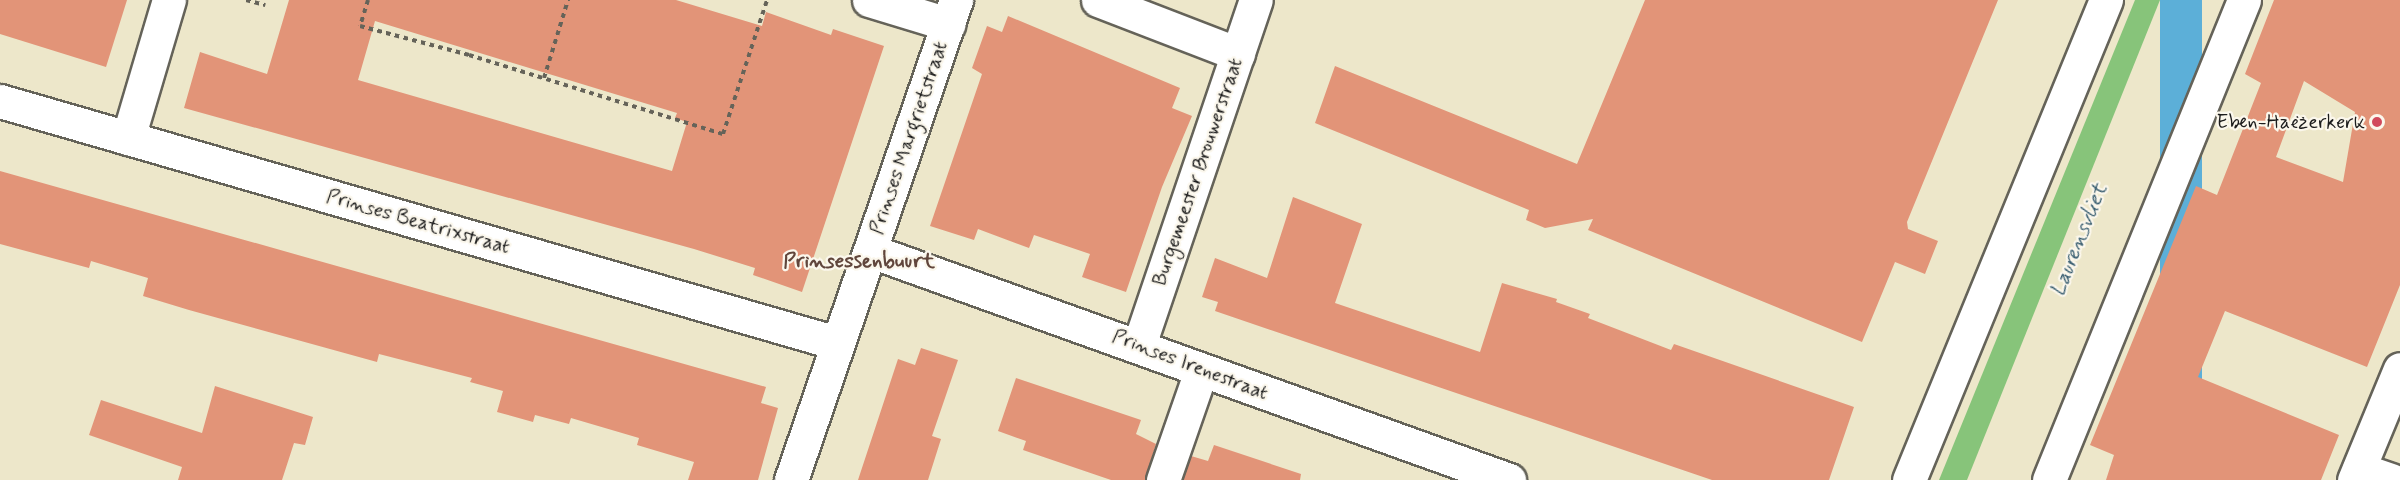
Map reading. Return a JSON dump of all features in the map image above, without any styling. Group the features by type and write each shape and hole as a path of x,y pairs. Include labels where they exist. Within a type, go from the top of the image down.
{"street":[{"path":"128,138 169,0"},
{"path":"869,0 952,12"},
{"path":"1098,0 1238,54"},
{"name":"Burgemeester Brouwerstraat","path":"1139,345 1257,0"},
{"path":"1909,480 2106,0"},
{"path":"2049,480 2244,0"},
{"name":"Prinses Margrietstraat","path":"791,480 952,12"},
{"name":"Prinses Beatrixstraat","path":"0,101 837,343"},
{"name":"Prinses Irenestraat","path":"871,251 1139,345 1201,371 1509,480"},
{"path":"2391,480 2356,474 2400,369"},
{"path":"1163,480 1201,371"}],"path":[{"path":"246,0 265,5"},
{"path":"368,0 360,26 544,78 723,134 767,0"},
{"path":"544,78 568,0"}],"green space":[{"path":"2135,0 2160,0 1967,480 1939,480"}],"water":[{"path":"2160,0 2202,0 2202,480 2160,480"}],"building":[{"path":"0,0 127,0 106,67 0,34"},
{"path":"289,0 676,0 762,26 766,12 831,35 833,29 884,46 802,292 753,275 755,268 694,249 184,108 200,52 267,74","holes":["375,21 677,113 675,118 687,122 672,171 358,80"]},
{"path":"1645,0 1998,0 1907,222 1908,229 1938,241 1925,274 1895,262 1862,342 1588,230 1593,219 1545,228 1526,220 1529,210 1315,123 1335,66 1577,164"},
{"path":"2274,0 2400,0 2400,285 2367,367 2225,311 2198,377 2339,435 2321,480 2106,480 2114,455 2090,445 2196,186 2217,195 2261,83 2245,74","holes":["2304,81 2355,112 2343,182 2276,157"]},
{"path":"1008,16 1180,88 1172,108 1192,116 1162,187 1126,292 1082,277 1090,254 1034,235 1029,248 978,229 974,240 930,226 982,74 972,68 987,26 1002,32"},
{"path":"0,171 766,387 761,403 778,408 758,480 688,480 694,462 637,445 639,438 571,418 569,424 535,415 533,422 497,412 503,391 470,382 472,378 379,354 377,362 189,310 143,296 148,278 91,261 89,268 0,244"},
{"path":"1293,197 1362,224 1335,303 1480,352 1502,283 1557,299 1556,302 1590,314 1588,318 1671,350 1674,344 1854,407 1829,480 1712,480 1215,311 1218,302 1202,297 1215,258 1267,278"},
{"path":"921,348 958,360 932,436 941,439 928,480 858,480 898,359 915,365"},
{"path":"1016,378 1141,420 1136,434 1156,444 1145,480 1111,480 1023,450 1026,441 998,431"},
{"path":"215,386 313,417 305,445 294,443 282,480 178,480 182,467 89,435 101,400 202,433"},
{"path":"1214,445 1301,474 1300,480 1183,480 1191,456 1208,461"}],"place":[{"name":"Eben-Haëzerkerk","path":"2377,122"}],"district":[{"name":"Prinsessenbuurt","path":"859,261"}],"water label":[{"name":"Laurensvliet","path":"2079,240"}]}
